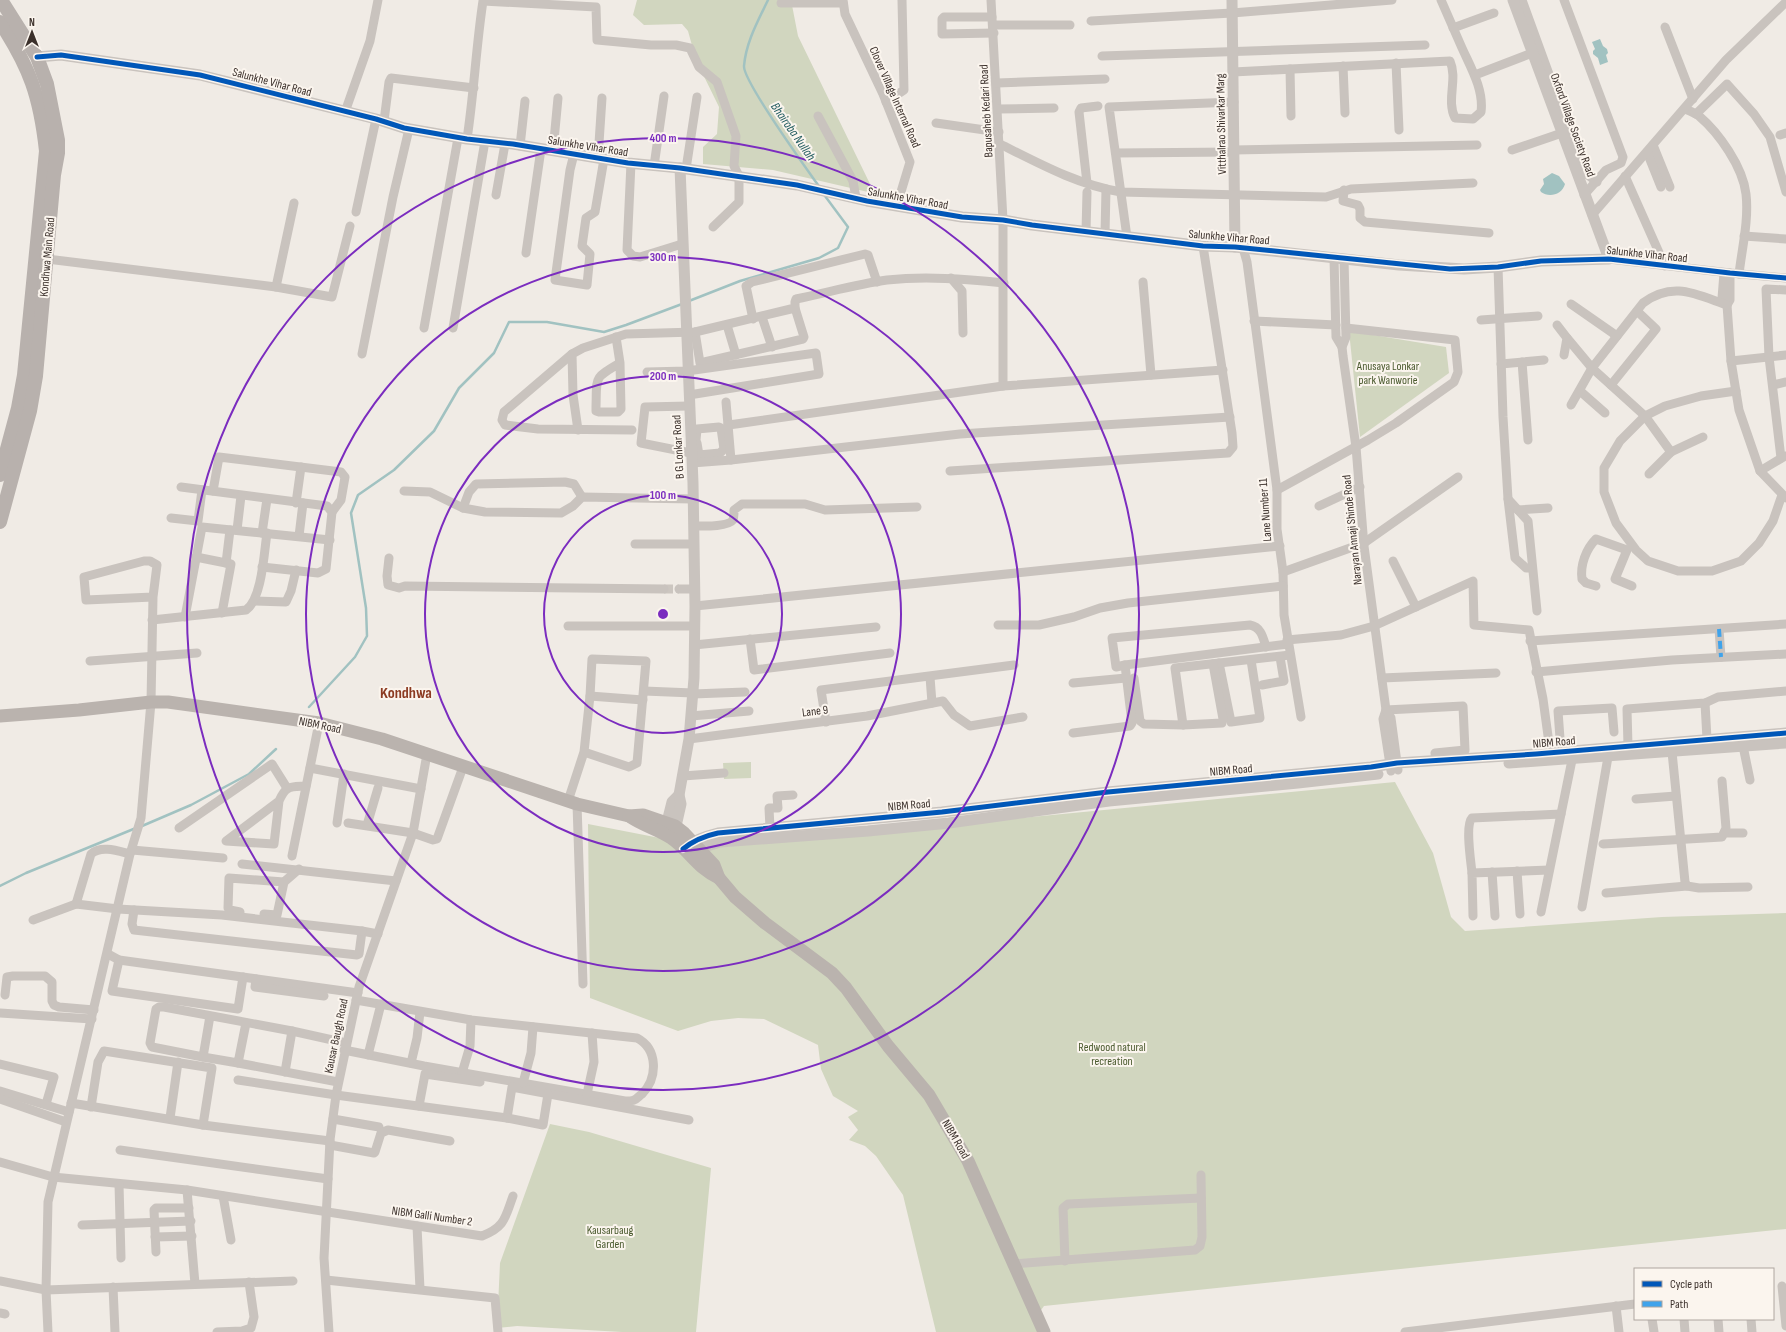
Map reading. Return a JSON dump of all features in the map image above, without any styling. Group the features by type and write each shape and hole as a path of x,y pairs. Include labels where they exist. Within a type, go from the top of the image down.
{"main road":[{"name":"Kondhwa Main Road","path":"0,476 5,440 18,408 24,375 51,161 58,140 51,99 37,58 1,0"},
{"name":"Kondhwa Main Road","path":"0,22 22,59 37,95 43,121 46,150 51,161 47,259 33,395 0,522"},
{"name":"NIBM Road","path":"0,716 79,710 151,702 168,702 229,709 320,723 382,739 572,803 629,816 640,824 670,830 691,850 707,872 719,878 735,897 765,923 832,973 856,1001 888,1046 929,1095 968,1161 1044,1332"}],"street":[{"path":"346,112 370,41 378,0"},
{"path":"424,328 462,139 474,88 478,34 483,0 596,7 597,40 651,45 676,44 690,48 698,67 717,82 736,136 734,166 739,176 738,202 713,227"},
{"path":"886,102 904,90 902,0"},
{"name":"Bapusaheb Kedari Road","path":"991,0 997,83 1003,220 1003,386"},
{"name":"Vitthalrao Shivarkar Marg","path":"1232,0 1234,194 1239,248"},
{"path":"1091,21 1232,13 1392,0"},
{"path":"1233,72 1450,61 1453,68 1451,110 1455,118 1473,119 1481,112 1482,106 1476,75 1441,0"},
{"name":"Oxford Village Society Road","path":"1513,0 1609,259"},
{"path":"1522,0 1585,173 1595,183"},
{"path":"1564,0 1623,157 1621,163 1606,170 1584,195"},
{"path":"781,3 843,2"},
{"name":"Clover Village Internal Road","path":"843,2 845,14 886,102 910,162 897,205"},
{"path":"1592,215 1726,60 1786,2"},
{"path":"1453,28 1494,13"},
{"path":"993,25 942,34 942,19 944,17 993,25 1070,25"},
{"path":"1665,27 1693,99"},
{"path":"1102,56 1233,53 1425,44"},
{"path":"1476,75 1532,53"},
{"name":"Salunkhe Vihar Road","path":"37,58 61,56 200,75 380,120 409,129 462,139 797,185 856,198 962,217 1003,220 1203,246 1239,248 1450,269 1498,267 1541,261 1609,259 1786,278"},
{"path":"1396,63 1399,130"},
{"path":"1343,66 1345,113"},
{"path":"1290,69 1291,116"},
{"path":"356,212 380,120 388,82 391,78 474,88"},
{"path":"997,83 1105,79"},
{"path":"1696,114 1727,84 1754,114 1770,138 1786,192"},
{"path":"654,166 664,96"},
{"path":"683,169 696,97"},
{"path":"553,151 558,98"},
{"path":"574,154 570,170 555,280 587,285 590,254 582,246 586,218 594,212 601,159 602,98"},
{"path":"520,146 525,101"},
{"path":"1127,237 1109,107 1234,102"},
{"path":"1086,232 1087,187 1079,112 1081,108 1098,106"},
{"path":"998,109 1054,108"},
{"path":"1685,109 1696,114 1718,136 1739,170 1746,194 1746,222 1744,236 1722,298 1727,305 1731,361 1736,391 1739,410 1760,471 1784,496 1773,521 1759,543 1742,561 1712,571 1678,571 1648,561 1636,550 1616,523 1604,492 1604,468 1620,441 1645,416 1665,406 1701,396 1736,391"},
{"path":"818,116 854,181 856,198"},
{"path":"936,123 999,132"},
{"path":"362,354 392,197 409,129"},
{"path":"1512,150 1562,133"},
{"path":"453,328 485,141"},
{"path":"496,195 505,144"},
{"path":"1000,144 1087,187 1121,192 1326,197 1344,190 1473,183"},
{"path":"1116,153 1477,146"},
{"path":"526,253 541,149"},
{"path":"1650,149 1665,187"},
{"path":"631,163 627,250 634,256 640,257 682,244"},
{"name":"B G Lonkar Road","path":"670,830 672,802 679,795 689,739 693,694 695,626 693,451 687,371 690,333 685,308 682,244 683,169"},
{"path":"1625,176 1665,266"},
{"path":"1105,234 1106,189"},
{"path":"1344,190 1343,201 1358,204 1360,209 1360,218 1365,222 1489,233"},
{"path":"276,287 294,203"},
{"path":"47,259 276,287 332,297 350,226"},
{"path":"1744,236 1786,239"},
{"path":"950,471 1228,453 1233,447 1230,417 1203,246"},
{"name":"Lane Number 11","path":"1239,248 1247,262 1277,490 1277,528 1283,572 1284,615 1301,717"},
{"path":"772,347 758,318 746,286 752,282 865,254 868,255 877,282"},
{"name":"Narayan Annaji Shinde Road","path":"1339,258 1336,337 1342,347 1356,447 1364,543 1386,710 1383,719 1394,767"},
{"name":"Narayan Annaji Shinde Road","path":"1339,258 1346,328 1346,337 1342,347"},
{"path":"1498,267 1508,499 1515,558 1526,568 1532,568"},
{"path":"690,333 700,363 772,347 804,338 796,308 796,299 877,282 919,278 951,278 1004,283"},
{"path":"951,278 962,291 964,333"},
{"path":"1143,282 1150,376"},
{"path":"1760,471 1784,457 1769,357 1766,289 1786,290"},
{"path":"1571,405 1592,368 1643,303 1653,295 1664,291 1674,290 1693,294 1727,305"},
{"path":"1571,304 1617,336"},
{"path":"632,430 532,429 505,425 502,420 504,412 512,404 572,354 583,348 626,334 690,333 796,308"},
{"path":"1611,385 1656,329 1637,311"},
{"path":"1481,320 1538,316"},
{"path":"1254,320 1336,325"},
{"path":"727,325 736,355"},
{"path":"1557,325 1592,368 1645,416 1671,452"},
{"path":"1277,490 1356,447 1396,423 1454,382 1458,372 1456,340 1346,328"},
{"path":"616,337 620,363 621,409 618,412 599,412 596,410 597,380 602,374 620,363"},
{"path":"1564,356 1567,338"},
{"path":"647,372 687,371 816,353 819,374 689,400 645,407 641,443 693,451 731,460 960,434 1230,417"},
{"path":"572,354 573,395 578,430"},
{"path":"1731,361 1786,355"},
{"path":"1501,364 1544,360"},
{"path":"1522,362 1528,440"},
{"path":"728,425 1003,386 1223,370"},
{"path":"1772,385 1786,382"},
{"path":"1580,390 1605,413"},
{"path":"693,451 699,455 720,453 724,449 728,425 726,402"},
{"path":"693,451 696,429 719,427 721,428 731,460"},
{"path":"1649,474 1671,452 1703,437"},
{"path":"213,491 219,456 301,468 341,472 344,474 341,500 332,512 326,569 318,573 262,567"},
{"path":"299,536 301,468"},
{"path":"1283,572 1364,543 1458,477"},
{"path":"463,508 469,492 476,484 565,482 574,484 582,497"},
{"path":"181,487 327,506 332,512"},
{"path":"1319,506 1360,487"},
{"path":"184,617 196,557 202,490"},
{"path":"404,491 430,492 463,508 485,512 561,513 573,506 582,497 693,499"},
{"path":"226,563 241,496"},
{"path":"152,620 246,610 251,607 255,601 262,567 266,499"},
{"path":"1508,499 1528,521 1537,611"},
{"path":"694,526 724,525 730,523 733,519 734,510 742,504 805,504 825,510 917,507"},
{"path":"1518,510 1548,508"},
{"path":"171,518 234,530 330,540"},
{"path":"1596,586 1586,583 1582,579 1580,569 1590,545 1596,539 1626,550 1615,579 1632,586"},
{"path":"1623,548 1628,539"},
{"path":"635,544 694,544"},
{"path":"695,606 1280,546"},
{"path":"196,557 231,564 222,613"},
{"path":"389,558 387,576 388,585 400,588 413,586 664,589"},
{"path":"48,1332 46,1290 48,1202 131,852 141,818 151,702 153,597 158,565 150,561 84,577 86,600 153,597"},
{"path":"1393,561 1416,607"},
{"path":"255,601 286,602 291,591 296,570"},
{"path":"1266,647 1260,630 1256,626 1250,625 1112,638 1116,666 1266,647 1288,642 1341,635 1374,626 1473,582 1474,625 1529,630 1536,672 1554,755"},
{"path":"998,625 1039,625 1074,617 1100,608 1128,603 1283,586"},
{"path":"678,589 694,589"},
{"path":"1530,640 1786,624"},
{"path":"568,626 695,626"},
{"path":"694,645 876,627"},
{"path":"1719,628 1721,657"},
{"path":"750,640 754,670 890,653"},
{"path":"90,661 197,653"},
{"path":"1536,672 1672,660 1786,654"},
{"path":"1184,725 1175,668 1290,655"},
{"path":"1262,685 1284,681 1280,657"},
{"path":"583,984 572,803 584,752 592,659 646,661 637,763 629,767 584,752"},
{"path":"1216,664 1231,722 1260,718 1251,660"},
{"path":"1125,665 1130,678 1140,722 1144,724 1184,725 1222,723 1223,719 1216,664"},
{"path":"826,722 821,690 1014,665"},
{"path":"1382,678 1496,673"},
{"path":"930,676 932,703"},
{"path":"1073,683 1130,678"},
{"path":"1073,732 1130,726 1132,723 1130,678"},
{"path":"1628,746 1626,710 1705,703 1718,697 1786,691"},
{"path":"590,696 744,692"},
{"name":"Lane 9","path":"689,739 867,716 943,701 954,715 970,726 1023,717"},
{"path":"1705,703 1707,739"},
{"path":"1386,710 1463,706 1465,750 1435,753 1436,761"},
{"path":"1554,755 1558,711 1612,708 1614,732"},
{"path":"691,716 749,711"},
{"path":"292,856 320,723"},
{"name":"NIBM Road","path":"719,837 770,828 942,812 1108,792 1394,767 1554,755 1628,746 1786,733"},
{"name":"NIBM Road","path":"691,850 705,836 719,837 868,831 949,823 1109,801 1298,783 1436,761 1554,755 1572,760 1786,743"},
{"path":"1743,746 1750,780"},
{"path":"1672,752 1687,886"},
{"name":"Kausar Baugh Road","path":"329,1332 324,1258 330,1143 338,1082 357,996 413,833 427,754"},
{"path":"1582,907 1608,757"},
{"path":"1541,912 1572,760"},
{"path":"179,828 272,764 287,788"},
{"path":"348,823 413,833 433,840 439,837 463,767"},
{"path":"310,768 421,789"},
{"path":"683,776 724,773"},
{"path":"337,823 344,774"},
{"path":"1603,844 1681,840 1722,836 1726,828 1722,781"},
{"path":"279,800 226,841 274,844 279,800 283,791 287,788 306,786"},
{"path":"367,825 378,788"},
{"path":"770,828 769,808 778,808 777,796 793,795"},
{"path":"1636,799 1676,796"},
{"path":"1473,916 1472,873 1468,828 1470,820 1472,818 1561,814"},
{"path":"1724,833 1743,833"},
{"path":"76,904 91,854 96,850 102,849 222,858"},
{"path":"242,864 396,881"},
{"path":"284,882 229,878 228,908 233,911 277,915 284,882 299,870"},
{"path":"1472,873 1549,870"},
{"path":"1492,872 1495,916"},
{"path":"1517,872 1520,914"},
{"path":"1606,893 1687,886 1699,888 1748,887"},
{"path":"33,920 76,904 118,909 222,915 378,934"},
{"path":"134,910 132,924 134,930 357,955 359,954 362,931"},
{"path":"108,954 119,960 256,979 324,996"},
{"path":"119,960 112,991 238,1008 243,977"},
{"path":"5,995 7,977 44,976 52,982 52,1001 54,1005 94,1010"},
{"path":"294,989 357,996 381,1004 471,1020 636,1038 643,1041 653,1057 653,1075 647,1088 635,1100 625,1101 411,1064 368,1055 345,1046 292,1031 159,1007 156,1009 150,1043 155,1049 338,1082"},
{"path":"368,1055 381,1004"},
{"path":"411,1064 417,1038 420,1012"},
{"path":"0,1013 92,1019"},
{"path":"203,1057 210,1016"},
{"path":"462,1073 470,1046 471,1020"},
{"path":"238,1063 246,1023"},
{"path":"523,1083 531,1053 533,1027"},
{"path":"285,1072 292,1031"},
{"path":"587,1094 594,1062 592,1033"},
{"path":"91,1107 98,1062 104,1051 178,1062 212,1068 203,1125"},
{"path":"170,1118 178,1062"},
{"path":"0,1064 54,1077 46,1104"},
{"path":"419,1106 425,1074 512,1087 689,1120"},
{"path":"238,1080 543,1124 548,1094"},
{"path":"507,1118 512,1087"},
{"path":"0,1091 69,1112"},
{"path":"0,1099 66,1122"},
{"path":"72,1102 91,1107 170,1118 203,1125 330,1143 374,1153 381,1133 388,1130 450,1141"},
{"path":"333,1119 379,1127"},
{"path":"120,1150 328,1179"},
{"name":"NIBM Galli Number 2","path":"0,1162 53,1177 187,1190 326,1213 482,1236 497,1230 506,1217 512,1196"},
{"path":"1014,1264 1195,1250 1200,1246 1202,1237 1201,1175"},
{"path":"119,1184 121,1258"},
{"path":"187,1190 191,1221 195,1284"},
{"path":"223,1196 231,1240"},
{"path":"1065,1261 1063,1208 1068,1204 1201,1198"},
{"path":"156,1252 154,1214 156,1208 189,1208"},
{"path":"82,1225 191,1221"},
{"path":"417,1226 420,1289"},
{"path":"155,1237 192,1236"},
{"path":"326,1280 495,1298 498,1332"},
{"path":"0,1281 46,1290 293,1281"},
{"path":"217,1332 242,1331 251,1328 254,1317 249,1282"},
{"path":"113,1287 115,1332"},
{"path":"1780,1287 1786,1326"},
{"path":"1405,1332 1634,1304"},
{"path":"1616,1306 1619,1332"},
{"path":"1652,1320 1654,1332"},
{"path":"1684,1320 1685,1332"},
{"path":"1718,1320 1719,1332"},
{"path":"1751,1320 1752,1332"}],"green space":[{"path":"637,0 791,0 798,36 871,186 868,192 773,170 703,164 703,147 717,134 719,107 696,60 688,31 682,24 644,25 633,15"},
{"name":"Anusaya Lonkar park Wanworie","path":"1349,331 1446,347 1449,373 1360,437"},
{"path":"751,762 751,778 724,779 723,763"},
{"name":"Redwood natural recreation","path":"1395,782 1433,853 1451,917 1465,931 1662,917 1786,913 1786,1229 1044,1306 1036,1317 1040,1332 936,1332 903,1195 876,1156 865,1146 849,1140 858,1130 848,1117 858,1111 833,1096 821,1069 818,1045 764,1019 738,1018 711,1021 678,1031 590,998 588,824 711,848"},
{"name":"Kausarbaug Garden","path":"550,1124 589,1132 711,1168 696,1332 622,1332 517,1326 497,1328 500,1263"}],"water":[{"path":"1600,39 1603,46 1607,49 1608,53 1606,55 1608,62 1600,65 1598,58 1593,54 1595,49 1592,42"},
{"path":"1552,173 1559,176 1565,184 1558,193 1551,195 1544,194 1540,190 1544,184 1543,179"}],"waterway":[{"name":"Bhairoba Nullah","path":"768,0 747,49 744,66 746,75 764,106 818,185"},
{"path":"689,301 740,281 819,258 838,248 848,227 825,196"},
{"path":"309,707 355,657 367,636 366,608 351,513 358,495 394,470 434,431 459,388 494,353 509,322 547,322 604,332 682,304"},
{"path":"142,826 191,805 249,774 276,749"},
{"path":"0,886 26,873 136,828"}],"tunnel":[{"path":"664,589 679,589"}],"marked path":[{"path":"1719,629 1721,657"}],"cycle path":[{"path":"37,57 61,55 200,75 376,119 404,128 628,163 680,168 797,185 867,201 962,217 1003,220 1032,225 1203,246 1235,247 1450,269 1498,267 1541,261 1609,259 1786,278"},
{"path":"683,849 699,839 718,833 942,812 1108,792 1371,767 1397,763 1536,754 1786,733"}],"district":[{"name":"Kondhwa","path":"406,692"}]}
